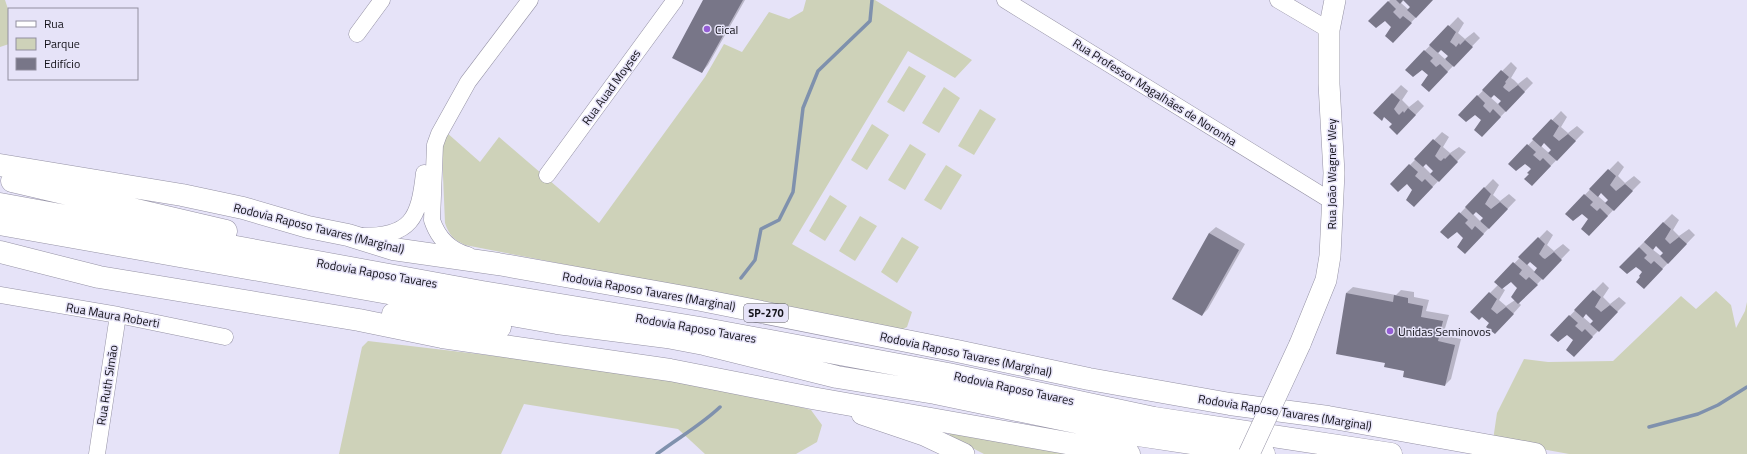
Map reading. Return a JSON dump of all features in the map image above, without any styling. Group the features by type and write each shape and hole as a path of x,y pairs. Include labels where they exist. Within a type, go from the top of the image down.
{"highway":[{"name":"Rodovia Raposo Tavares (Marginal)","path":"0,165 189,197 243,208 308,227 348,235 393,249 498,264 701,300 943,348 1089,379 1230,404 1328,417 1535,454"},
{"path":"0,179 224,230 389,275"},
{"name":"Rodovia Raposo Tavares","path":"0,204 389,275 700,328 948,374 1154,418 1392,454"},
{"name":"Rodovia Raposo Tavares","path":"0,224 557,323 667,337 704,344 837,377 935,393 1138,435 1264,454"},
{"path":"0,252 99,277 359,320 442,337 670,370 812,398 1128,454"},
{"path":"184,290 666,346 704,344"}],"main road":[{"name":"Rua João Wagner Wey","path":"1248,454 1300,344 1326,280 1330,256 1334,173 1329,84 1329,30 1336,0"},
{"path":"812,398 924,436 964,454"}],"street":[{"path":"357,34 382,0"},
{"path":"348,235 372,236 393,234 403,229 413,219 421,194 430,130 452,98 468,82 530,0"},
{"name":"Rua Auad Moyses","path":"547,175 675,0"},
{"name":"Rua Professor Magalhães de Noronha","path":"1005,0 1333,202"},
{"path":"1278,0 1329,30"},
{"path":"468,82 434,145 432,220 435,230 442,240 451,248 464,254 498,264"},
{"path":"1305,185 1320,181 1334,173"},
{"name":"Rua Maura Roberti","path":"0,295 118,315 225,337"},
{"name":"Rua Ruth Simão","path":"97,454 118,315"}],"green space":[{"path":"0,0 5,0 8,9 8,44 0,47"},
{"path":"806,0 875,0 972,60 955,78 908,51 792,244 912,312 907,327 901,330 465,245 455,239 448,231 445,223 442,152 446,132 480,162 499,137 599,223 705,77 724,44 742,52 769,12 789,19 803,11"},
{"path":"909,66 926,76 904,112 887,102"},
{"path":"944,87 960,98 939,133 922,123"},
{"path":"980,109 996,119 974,155 958,146"},
{"path":"872,124 889,135 867,170 851,160"},
{"path":"910,144 926,154 905,190 888,180"},
{"path":"946,165 962,175 941,210 924,200"},
{"path":"830,195 847,206 825,241 809,231"},
{"path":"860,216 877,226 855,261 839,251"},
{"path":"902,237 919,247 897,283 881,272"},
{"path":"1716,291 1731,305 1736,328 1745,311 1747,302 1747,454 1569,454 1493,440 1497,413 1524,359 1548,362 1613,361 1681,296 1696,309"},
{"path":"368,341 639,373 763,397 811,410 822,425 817,442 796,454 705,454 678,429 524,404 501,454 339,454 362,347"},
{"path":"950,433 1072,454 984,454 949,436"}],"building":[{"name":"Cical","path":"703,0 743,0 702,73 672,58"},
{"path":"1396,0 1403,0 1400,4"},
{"path":"1403,0 1433,0 1416,18 1407,10 1410,7"},
{"path":"1388,1 1396,9 1393,12 1400,19 1403,16 1412,23 1393,43 1385,36 1391,27 1385,21 1376,28 1368,21"},
{"path":"1448,25 1456,32 1450,42 1456,47 1459,43 1460,45 1465,40 1473,47 1454,67 1445,59 1448,56 1441,50 1438,53 1429,45"},
{"path":"1424,50 1433,58 1430,61 1436,67 1440,64 1448,72 1429,92 1421,85 1428,75 1422,70 1413,77 1405,70"},
{"path":"1501,70 1509,77 1503,87 1505,89 1509,92 1518,85 1525,92 1506,112 1498,104 1501,101 1494,95 1491,98 1482,90"},
{"path":"1392,93 1400,100 1394,109 1399,115 1403,111 1404,113 1408,108 1416,115 1397,135 1389,127 1392,124 1384,117 1382,121 1373,113"},
{"path":"1477,95 1485,103 1483,106 1490,113 1493,109 1501,117 1482,137 1474,130 1481,120 1475,115 1466,122 1458,115"},
{"path":"1551,119 1559,126 1553,136 1559,141 1568,134 1576,141 1557,161 1548,153 1551,150 1544,143 1541,147 1532,139"},
{"path":"1433,139 1441,146 1435,156 1439,160 1441,161 1444,158 1445,159 1450,154 1458,162 1439,182 1430,174 1433,171 1426,164 1423,167 1414,159"},
{"path":"1527,144 1536,152 1533,155 1540,161 1543,158 1551,166 1532,186 1524,179 1529,174 1527,173 1531,169 1529,167 1525,164 1516,171 1508,164"},
{"path":"1409,164 1418,172 1415,176 1422,182 1425,179 1433,187 1414,207 1406,200 1412,190 1407,184 1398,192 1390,184"},
{"path":"1608,169 1616,176 1610,185 1616,191 1625,184 1633,191 1614,211 1605,203 1608,200 1601,193 1598,197 1589,189"},
{"path":"1484,187 1491,194 1485,204 1491,209 1500,202 1508,209 1489,229 1480,221 1483,218 1476,212 1473,215 1465,207"},
{"path":"1584,194 1593,202 1590,205 1597,211 1600,208 1608,216 1589,236 1581,229 1588,219 1582,214 1573,221 1565,214"},
{"path":"1459,212 1468,220 1465,223 1472,230 1475,226 1484,234 1465,254 1457,247 1463,238 1457,232 1448,239 1440,232"},
{"path":"1663,222 1671,229 1665,239 1670,244 1679,237 1687,244 1668,264 1660,256 1663,253 1656,246 1653,250 1644,242"},
{"path":"1209,233 1239,250 1202,316 1172,299"},
{"path":"1538,237 1545,244 1539,254 1543,258 1545,259 1554,252 1562,260 1543,280 1534,272 1537,268 1530,262 1527,265 1518,257"},
{"path":"1639,247 1647,255 1644,258 1651,264 1654,261 1663,269 1644,289 1636,282 1642,272 1640,270 1636,267 1627,274 1619,267"},
{"path":"1513,262 1522,270 1519,274 1526,280 1529,277 1538,285 1518,304 1511,297 1517,288 1511,282 1502,289 1494,282"},
{"path":"1593,290 1601,297 1595,307 1601,312 1610,305 1618,312 1599,332 1590,324 1593,321 1586,314 1583,318 1574,310"},
{"path":"1489,292 1497,299 1491,309 1497,314 1506,307 1514,314 1495,334 1486,327 1489,323 1482,317 1479,320 1470,312"},
{"name":"Unidas Seminovos","path":"1346,293 1393,302 1394,295 1408,298 1408,303 1423,306 1421,317 1443,321 1438,341 1455,345 1445,386 1403,377 1404,371 1384,367 1385,363 1336,354"},
{"path":"1569,315 1578,323 1575,326 1582,332 1585,329 1593,337 1574,357 1566,350 1573,340 1567,335 1558,342 1550,335"}],"waterway":[{"path":"741,278 755,260 761,229 779,220 793,192 803,108 818,71 870,21 872,0"},
{"path":"1649,427 1698,414 1718,405 1747,387"},
{"path":"657,454 697,426 720,407"}],"place":[{"name":"Cical","path":"707,29"},
{"name":"Unidas Seminovos","path":"1390,331"}]}
